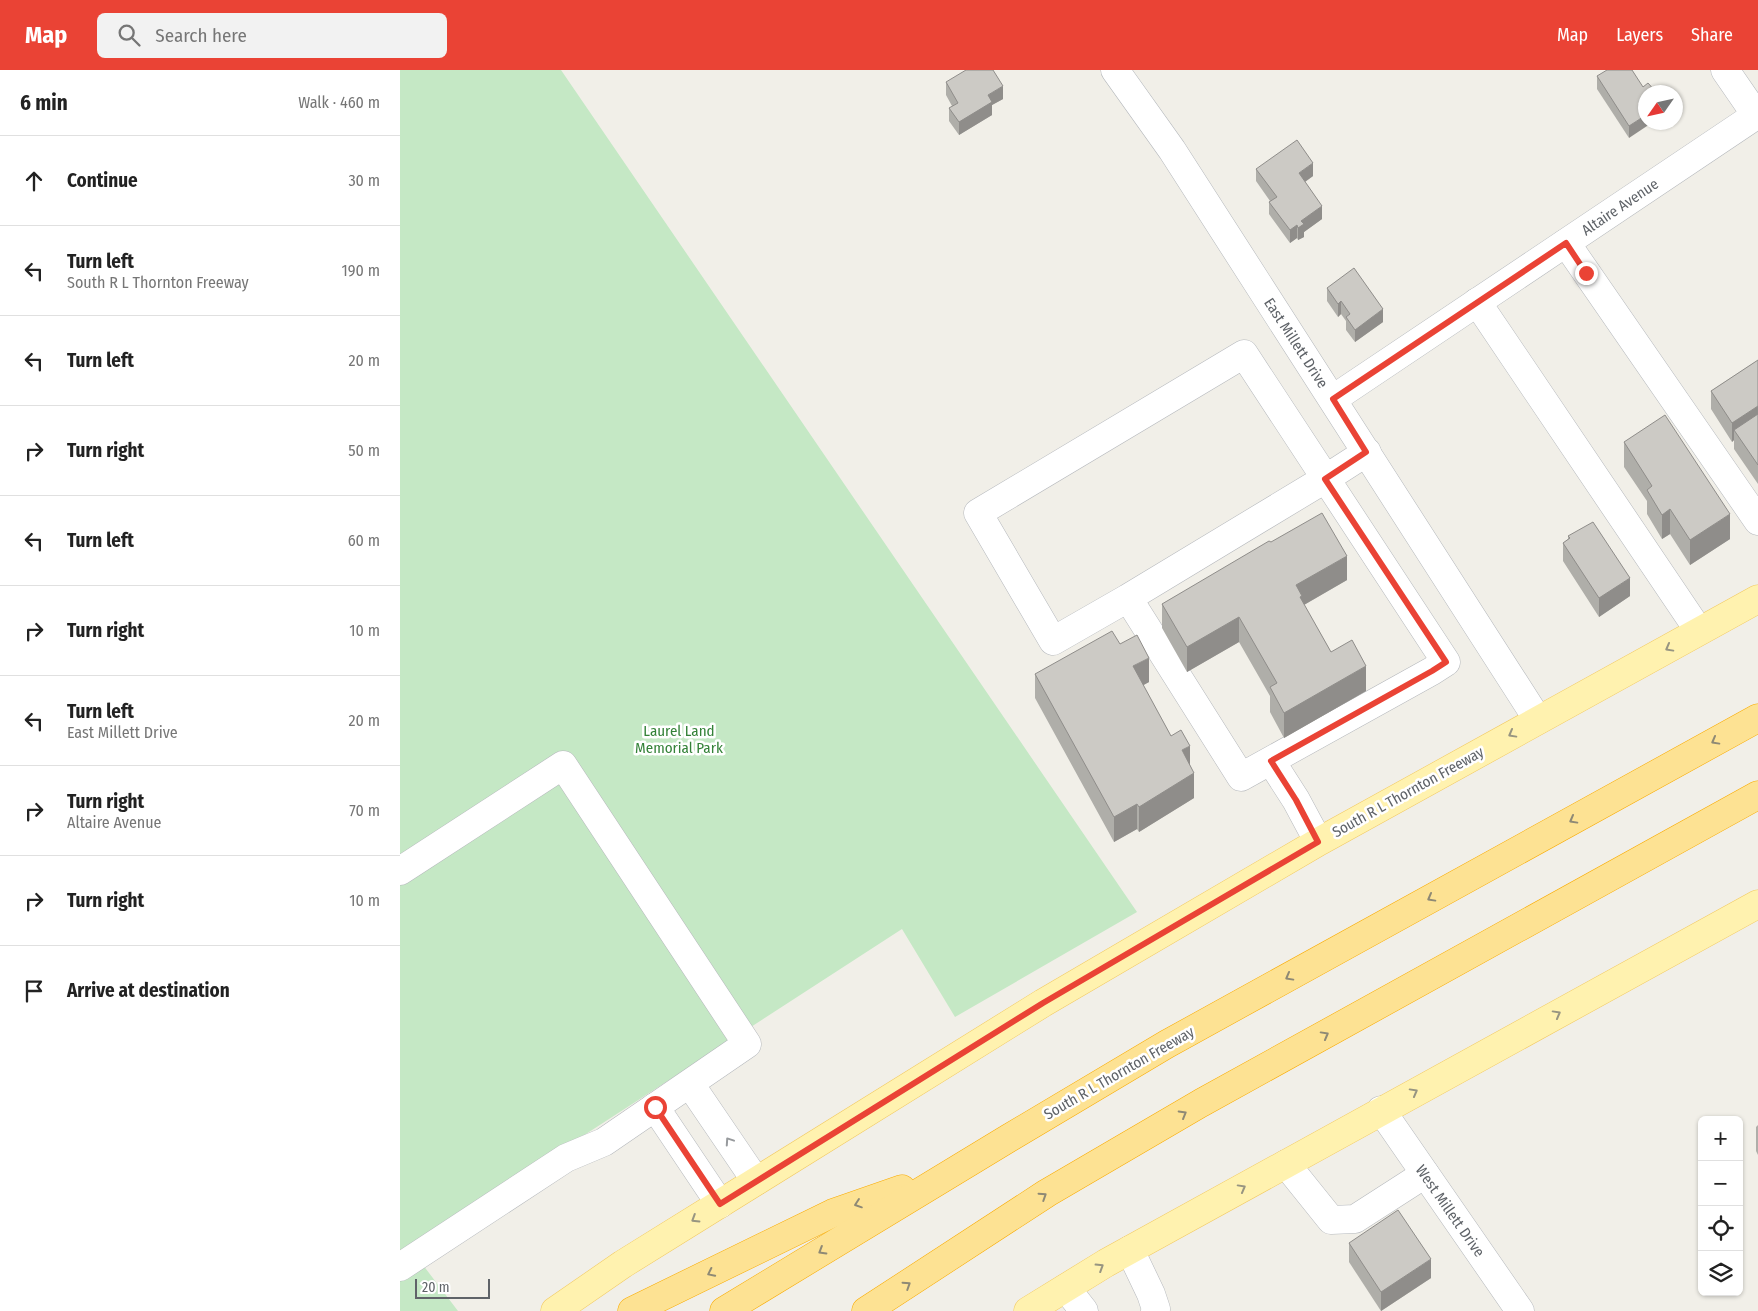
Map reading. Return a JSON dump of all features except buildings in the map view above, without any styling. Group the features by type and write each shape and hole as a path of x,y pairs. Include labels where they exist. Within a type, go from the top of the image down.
{"highway":[{"name":"South R L Thornton Freeway","path":"724,1311 953,1171 1167,1044 1758,718"},
{"path":"866,1311 1047,1193 1201,1103 1758,795"},
{"path":"632,1311 833,1213 953,1171"}],"main road":[{"name":"South R L Thornton Freeway","path":"555,1311 623,1264 1043,1003 1318,842 1758,599"},
{"path":"1028,1311 1130,1250 1381,1110 1758,904"}],"street":[{"name":"East Millett Drive","path":"1115,70 1172,150 1538,720"},
{"path":"1725,70 1757,115"},
{"name":"Altaire Avenue","path":"1333,399 1757,115"},
{"path":"1566,243 1758,521"},
{"path":"1477,302 1699,631"},
{"path":"1128,598 1241,777 1432,671 1446,662 1325,479 1244,354 978,513 1053,642 1325,479 1366,452"},
{"path":"1271,761 1296,800 1318,842"},
{"path":"400,1267 566,1158 604,1142 747,1044 563,764 403,862"},
{"path":"690,1084 756,1182"},
{"path":"655,1107 720,1204"},
{"name":"West Millett Drive","path":"1381,1110 1520,1311"},
{"path":"1286,1164 1331,1220 1355,1219 1425,1174"},
{"path":"1130,1250 1151,1294 1155,1310"},
{"path":"1066,1288 1084,1311"}],"green space":[{"name":"Laurel Land Memorial Park","path":"400,70 561,70 1137,912 955,1017 902,929 410,1248 458,1311 400,1311"}],"route":[{"path":"655,1107 720,1204 1043,1003 1318,842 1296,800 1271,761 1446,662 1325,479 1366,452 1333,399 1566,243 1586,273"}]}
